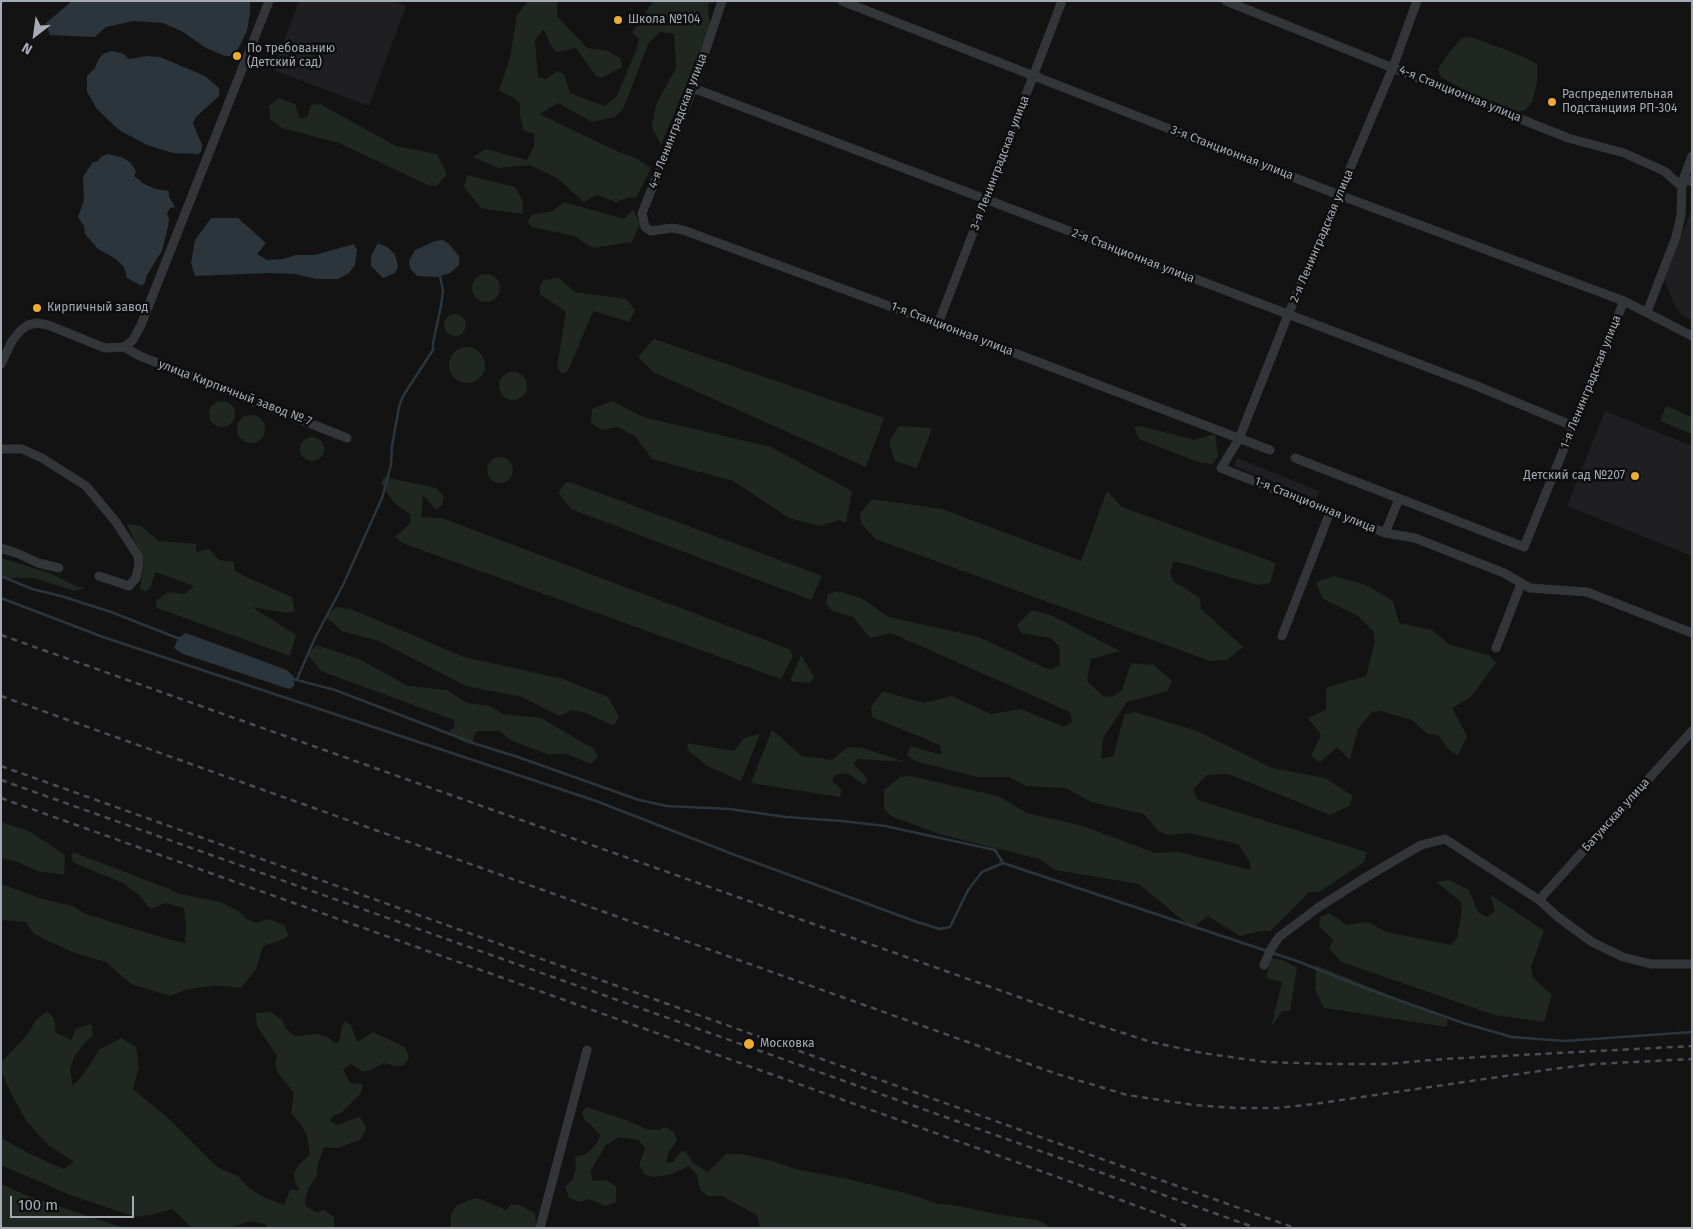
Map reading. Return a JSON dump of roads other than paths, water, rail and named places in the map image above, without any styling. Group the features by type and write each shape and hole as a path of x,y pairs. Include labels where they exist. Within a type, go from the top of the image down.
{"street":[{"path":"1,364 12,341 20,331 28,325 37,323 48,325 105,348 124,347 133,340 141,325 269,1"},
{"name":"4-я Ленинградская улица","path":"642,213 693,88 722,1"},
{"name":"3-я Станционная улица","path":"842,1 1339,195 1624,301 1692,336"},
{"name":"3-я Ленинградская улица","path":"938,324 1062,1"},
{"name":"4-я Станционная улица","path":"1226,1 1568,138 1624,153 1664,171 1675,182 1682,183"},
{"name":"2-я Ленинградская улица","path":"1222,468 1239,439 1288,315 1393,67 1417,1"},
{"name":"2-я Станционная улица","path":"693,88 1477,386 1573,426"},
{"path":"1646,312 1678,230 1681,215 1682,183 1692,156"},
{"path":"1682,183 1688,180 1692,182"},
{"name":"1-я Станционная улица","path":"642,213 645,227 651,231 672,228 683,230 1270,450"},
{"name":"1-я Ленинградская улица","path":"1398,499 1524,547 1624,301"},
{"name":"улица Кирпичный завод № 7","path":"124,347 157,363 347,438"},
{"path":"1,448 22,448 42,458 86,486 116,522 138,556 139,564 136,578 129,586 99,576"},
{"path":"1295,458 1398,499 1385,532"},
{"name":"1-я Станционная улица","path":"1222,468 1385,532 1415,538 1504,573 1520,584 1530,588 1587,592 1692,633"},
{"path":"1282,636 1330,512"},
{"path":"1,548 20,554 38,563 59,568"},
{"path":"1496,648 1520,584"},
{"name":"Батумская улица","path":"1540,900 1691,734"},
{"path":"1264,965 1271,948 1279,937 1319,907 1363,878 1421,845 1445,839 1540,900 1558,917 1592,942 1623,957 1651,964 1692,964"},
{"path":"540,1228 587,1050"}],"waterway":[{"path":"297,679 315,638 343,585 382,498 391,465 392,446 399,407 403,396 433,350 443,291 440,276"},
{"path":"1,576 32,589 111,612 180,639"},
{"path":"1,598 103,637 596,801 735,855 940,929 950,927 968,890 982,872 1003,863"},
{"path":"293,679 335,690 476,744 639,800 667,806 730,809 786,817 885,826 995,850 1003,863 1297,961 1365,988 1463,1023 1512,1037 1565,1041 1692,1032"}],"railway":[{"path":"1,635 1089,1022 1151,1042 1202,1053 1266,1062 1331,1064 1385,1064 1444,1059 1692,1046"},
{"path":"1,696 1057,1074 1127,1095 1194,1105 1235,1108 1278,1108 1595,1064 1692,1059"},
{"path":"1,766 1295,1228"},
{"path":"1,780 1256,1228"},
{"path":"1,798 1005,1158 1159,1214 1190,1228"}],"place":[{"name":"Школа №104","path":"618,20"},
{"name":"По требованию (Детский сад)","path":"237,56"},
{"name":"Распределительная Подстанциия РП-304","path":"1552,102"},
{"name":"Кирпичный завод","path":"37,308"},
{"name":"Детский сад №207","path":"1635,476"},
{"name":"Московка","path":"749,1044"}]}
